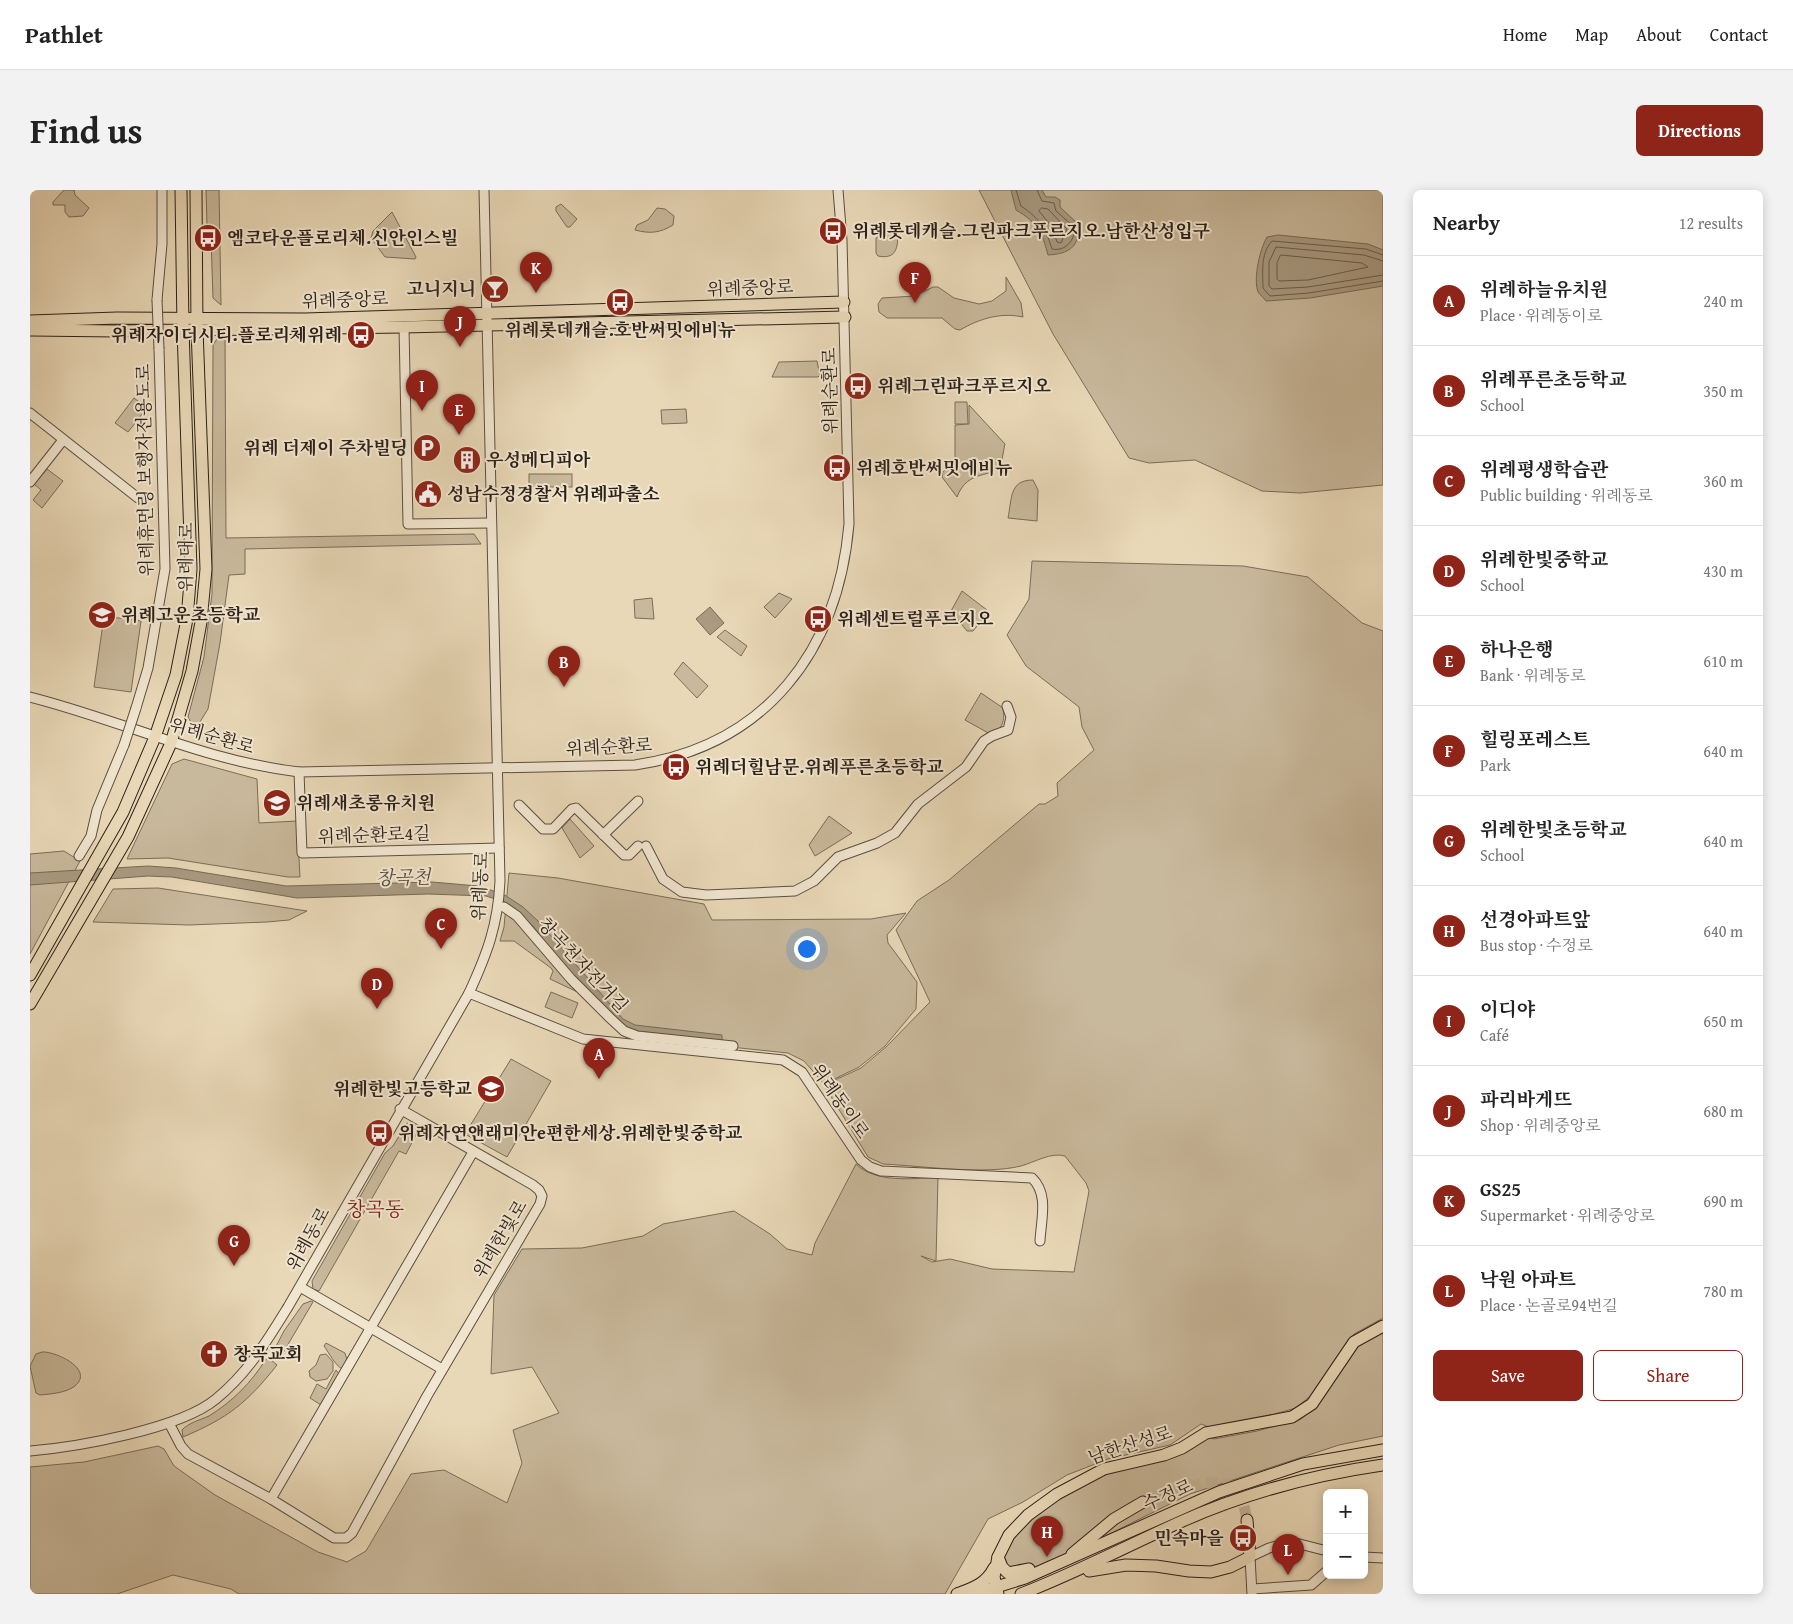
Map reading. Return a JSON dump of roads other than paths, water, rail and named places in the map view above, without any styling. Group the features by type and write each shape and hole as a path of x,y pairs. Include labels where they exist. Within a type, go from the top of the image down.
{"main road":[{"name":"위례대로","path":"30,974 123,812 155,737 176,675 188,619 191,569 183,324 181,190"},
{"name":"위례대로","path":"30,1004 122,848 171,743 192,671 201,622 206,568 197,324 196,190"},
{"name":"위례중앙로","path":"30,315 90,314 183,324 404,327 486,319 844,302"},
{"name":"위례중앙로","path":"197,324 305,319 845,317"},
{"name":"위례중앙로","path":"30,322 117,318"},
{"name":"위례중앙로","path":"30,337 92,336 118,331 183,324"},
{"name":"위례중앙로","path":"30,330 118,331"},
{"name":"남한산성로","path":"1002,1590 994,1577 998,1557 1009,1535 1028,1515 1057,1494 1104,1469 1164,1455 1182,1448 1206,1432 1292,1417 1303,1412 1312,1404 1354,1342 1383,1326"},
{"name":"수정로","path":"974,1594 1002,1590 1051,1566 1218,1492 1303,1464 1383,1450"},
{"name":"수정로","path":"1022,1594 1070,1575 1179,1522 1248,1496 1314,1478 1383,1465"},
{"path":"1066,1560 1089,1538 1143,1502"},
{"path":"1070,1575 1126,1565 1156,1566 1189,1572 1211,1572 1230,1567 1250,1557 1247,1520"},
{"path":"998,1557 1002,1567 1008,1573 1051,1566"},
{"path":"958,1594 979,1586 985,1581 990,1575 998,1557"}],"street":[{"name":"위례휴먼링 보행자전용도로","path":"79,856 92,836 97,810 124,745 136,708 148,668 166,569 157,300 162,244 162,190"},
{"name":"위례동로","path":"30,1451 105,1438 168,1423 215,1401 241,1376 261,1352 300,1287 468,993 486,956 498,912 499,848 484,190"},
{"name":"위례순환로","path":"30,697 171,743 267,768 299,772 635,765 686,754 744,723 771,703 798,674 822,634 835,602 848,544 845,317 838,190"},
{"path":"404,327 408,524 491,523"},
{"path":"30,413 138,498"},
{"path":"30,482 63,440"},
{"path":"519,805 543,829 552,829 572,808 576,808 624,855 629,855 642,846 663,879 682,892 706,895 788,892 804,888 822,875 838,857 877,844 895,833 918,804 966,767 984,742 992,736 1008,730 1011,716 1007,706"},
{"name":"위례순환로4길","path":"299,772 302,853 499,848"},
{"path":"603,835 638,800"},
{"name":"창곡천자전거길","path":"504,907 517,916 572,979 624,1030 637,1036 732,1046"},
{"name":"위례동이로","path":"468,993 583,1039 783,1060 802,1072 861,1160 870,1167 881,1171 1032,1178 1040,1185 1043,1196 1040,1241"},
{"name":"위례한빛로","path":"168,1423 181,1446 188,1454 271,1499 334,1538 346,1538 352,1533 442,1369 540,1204 542,1196 533,1185 400,1109"},
{"path":"271,1499 473,1152"},
{"path":"300,1287 369,1329 442,1369"},
{"path":"1323,1551 1292,1542 1269,1548 1250,1557 1252,1591 1312,1585 1323,1575"},
{"path":"1368,1557 1383,1558"}],"water":[{"path":"1011,190 1042,190 1046,197 1055,197 1060,200 1060,207 1078,224 1077,238 1072,248 1062,253 1048,255 1044,240 1038,229 1029,219 1016,210"},
{"path":"1278,235 1368,244 1383,250 1383,286 1310,298 1266,301 1258,292 1256,279 1258,264 1267,237"},
{"path":"710,607 724,623 710,635 696,619"},
{"path":"148,866 176,868 286,886 432,882 478,886 503,894 523,907 539,922 623,1019 635,1025 722,1035 722,1041 636,1031 624,1027 573,978 533,926 505,902 486,896 428,894 297,898 172,877 148,876 30,885 30,873"}],"tunnel":[{"path":"1143,1502 1186,1487 1199,1484 1221,1483 1230,1486 1237,1493 1242,1502 1247,1520"}],"place":[{"name":"위례롯데캐슬.그린파크푸르지오.남한산성입구","path":"833,231"},
{"name":"엠코타운플로리체.신안인스빌","path":"208,238"},
{"name":"고니지니","path":"495,289"},
{"name":"GS25","path":"536,293"},
{"name":"위례롯데캐슬.호반써밋에비뉴","path":"620,302"},
{"name":"힐링포레스트","path":"915,303"},
{"name":"위례자이더시티.플로리체위례","path":"361,335"},
{"name":"파리바게뜨","path":"460,347"},
{"name":"위례그린파크푸르지오","path":"858,386"},
{"name":"이디야","path":"422,411"},
{"name":"하나은행","path":"459,435"},
{"name":"위례 더제이 주차빌딩","path":"427,448"},
{"name":"우성메디피아","path":"467,460"},
{"name":"위례호반써밋에비뉴","path":"837,468"},
{"name":"성남수정경찰서 위례파출소","path":"428,494"},
{"name":"위례고운초등학교","path":"102,615"},
{"name":"위례센트럴푸르지오","path":"818,619"},
{"name":"위례푸른초등학교","path":"564,687"},
{"name":"위례더힐남문.위례푸른초등학교","path":"676,767"},
{"name":"위례새초롱유치원","path":"277,803"},
{"name":"위례평생학습관","path":"441,949"},
{"name":"위례한빛중학교","path":"377,1009"},
{"name":"위례하늘유치원","path":"599,1079"},
{"name":"위례한빛고등학교","path":"491,1089"},
{"name":"위례자연앤래미안e편한세상.위례한빛중학교","path":"379,1133"},
{"name":"위례한빛초등학교","path":"234,1266"},
{"name":"창곡교회","path":"214,1354"},
{"name":"민속마을","path":"1243,1538"},
{"name":"선경아파트앞","path":"1047,1557"},
{"name":"낙원 아파트","path":"1288,1575"}],"district":[{"name":"창곡동","path":"375,1209"}],"water label":[{"name":"창곡천","path":"403,877"}]}
